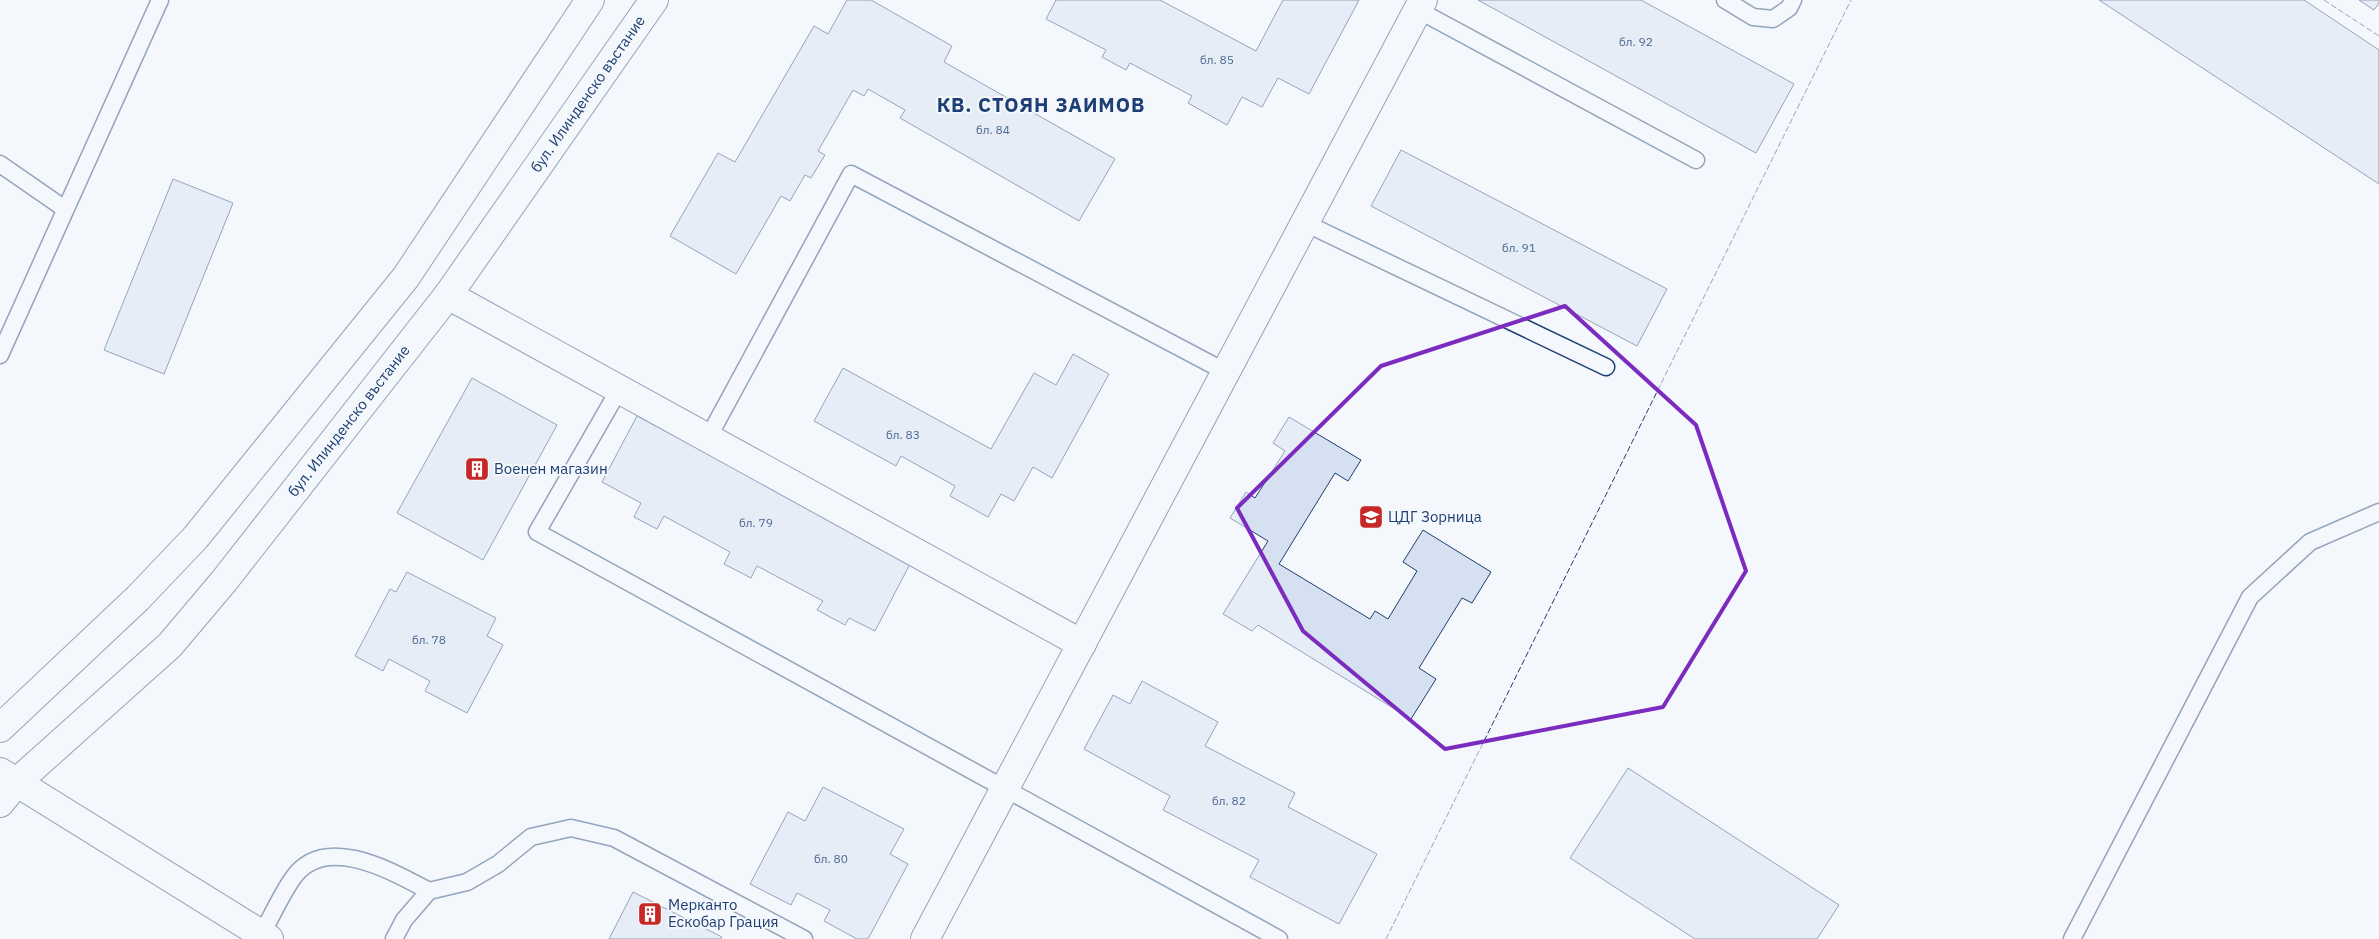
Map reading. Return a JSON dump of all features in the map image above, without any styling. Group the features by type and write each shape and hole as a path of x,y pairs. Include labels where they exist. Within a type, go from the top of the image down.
{"street":[{"path":"0,728 138,598 208,522 406,277 590,0"},
{"name":"бул. Илинденско въстание","path":"0,803 8,777 170,645 224,581 448,295 654,0"},
{"path":"925,939 1421,5"},
{"path":"448,295 1082,644"},
{"path":"8,777 265,937"}],"lane":[{"path":"0,356 64,209 160,0"},
{"path":"1725,0 1753,17 1773,19 1789,8 1793,0"},
{"path":"1421,5 1696,160"},
{"path":"0,164 64,209"},
{"path":"708,438 851,174 1226,372"},
{"path":"1305,224 1606,367"},
{"path":"620,388 537,532 1279,939"},
{"path":"2072,939 2250,597 2310,542 2379,512"},
{"path":"394,939 404,920 429,891 467,882 498,864 531,837 571,828 614,838 804,939"},
{"path":"265,937 294,876 315,859 348,858 378,864 429,891"}],"highlighted area":[{"path":"1565,306 1696,425 1746,571 1663,707 1445,749 1303,631 1237,508 1381,366"}],"building":[{"path":"847,0 871,0 952,46 944,62 1115,159 1079,221 900,118 905,110 868,89 864,96 853,90 818,151 825,155 811,178 805,175 790,201 781,196 736,274 670,236 718,153 735,162 814,26 828,34"},
{"path":"1056,0 1160,0 1256,51 1283,0 1359,0 1309,94 1278,78 1262,107 1242,97 1227,125 1188,103 1192,96 1130,63 1126,70 1102,57 1106,50 1046,19"},
{"path":"1478,0 1641,0 1794,84 1756,153"},
{"path":"2099,0 2304,0 2379,50 2379,184"},
{"path":"2359,0 2379,0 2379,3 2374,10"},
{"path":"1401,150 1667,289 1637,346 1371,206"},
{"path":"173,179 233,203 164,374 104,350"},
{"path":"1073,354 1109,374 1052,478 1033,467 1014,501 1001,494 988,517 950,496 955,486 901,456 896,466 814,421 843,368 991,449 1034,373 1056,385"},
{"name":"Военен магазин","path":"472,378 557,425 483,560 397,513"},
{"path":"637,416 911,562 875,631 849,618 845,625 817,610 823,601 757,566 751,578 724,564 730,552 664,516 657,529 634,517 641,503 602,482"},
{"path":"1289,417 1361,460 1348,481 1335,473 1279,564 1370,619 1375,611 1388,619 1417,571 1403,562 1423,530 1491,572 1472,603 1462,598 1419,668 1436,679 1411,719 1258,625 1252,631 1223,614 1268,541 1230,518 1246,492 1255,498 1285,451 1273,443"},
{"path":"407,572 496,618 487,636 503,645 467,713 425,691 430,681 389,659 383,671 355,656 390,589 396,592"},
{"path":"1142,681 1218,722 1205,746 1295,793 1288,807 1377,854 1339,924 1250,877 1259,860 1163,810 1170,796 1084,749 1113,695 1130,704"},
{"path":"1628,768 1839,905 1817,939 1695,939 1570,858"},
{"path":"823,787 904,829 890,854 908,864 868,939 857,939 824,921 830,910 797,893 791,905 750,884 788,812 805,821"},
{"name":"Мерканто Ескобар Грация","path":"633,892 722,937 721,939 609,939"}],"fence":[{"path":"1386,939 1851,0"},
{"path":"2324,0 2379,36"}],"place":[{"name":"Военен магазин","path":"477,469"},
{"name":"ЦДГ Зорница","path":"1371,517"},
{"name":"Мерканто Ескобар Грация","path":"650,914"}],"district":[{"name":"КВ. СТОЯН ЗАИМОВ","path":"1041,105"}]}
